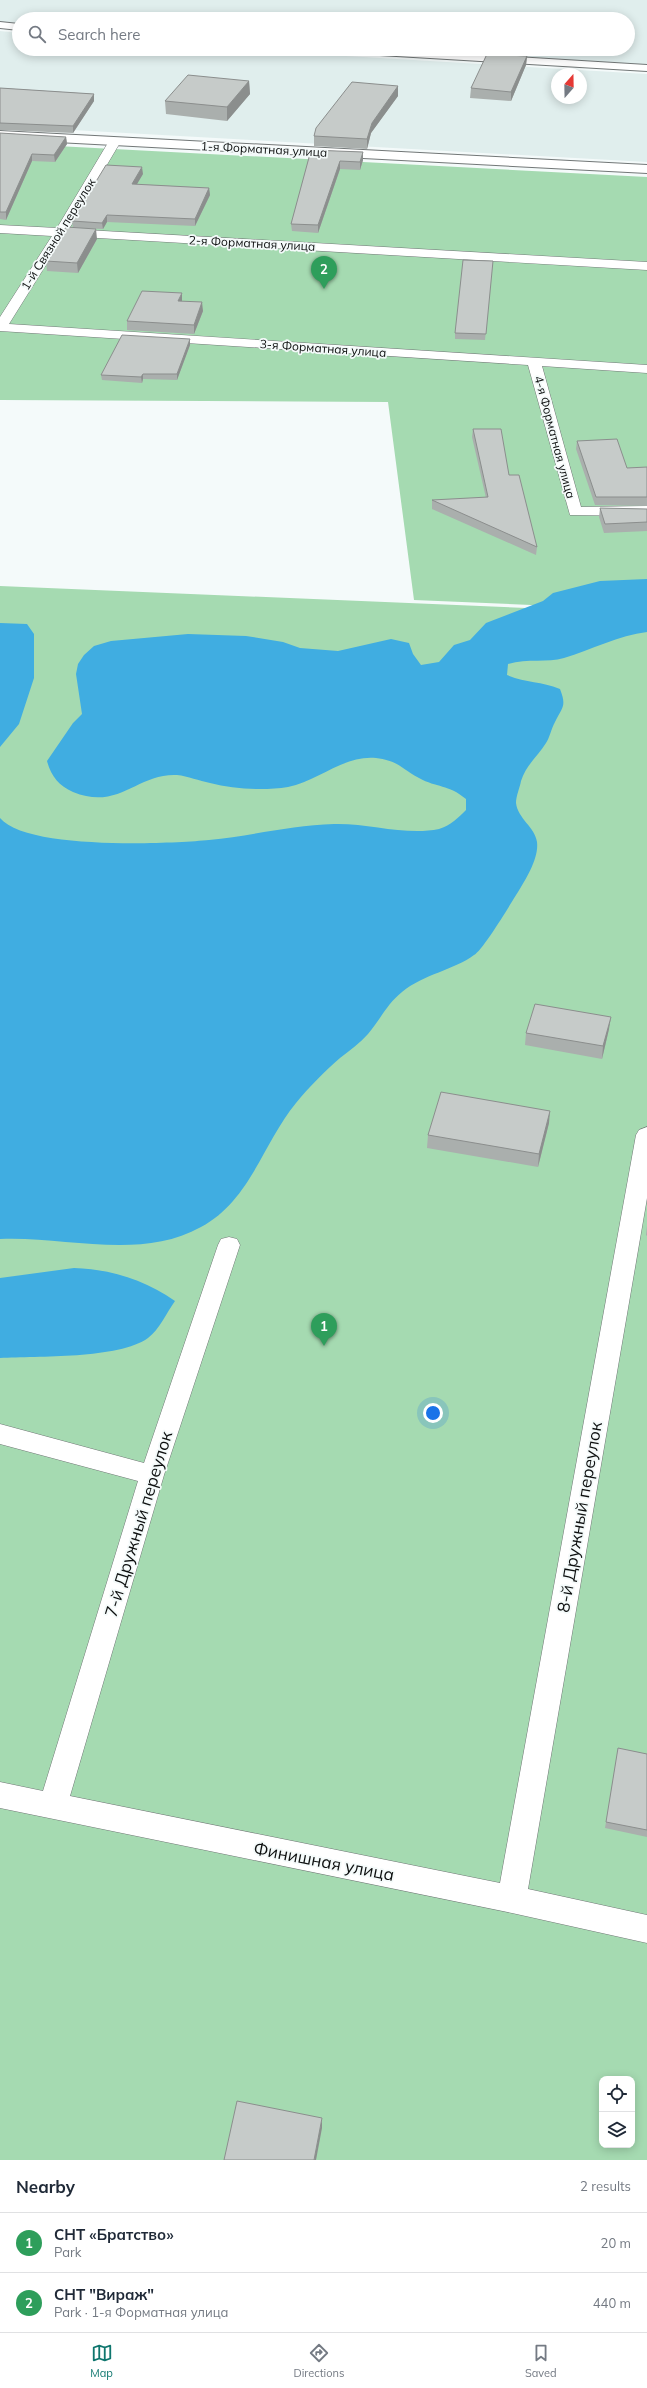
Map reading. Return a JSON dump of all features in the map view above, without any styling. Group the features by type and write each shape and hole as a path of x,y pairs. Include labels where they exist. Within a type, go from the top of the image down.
{"street":[{"path":"0,25 12,26"},
{"path":"446,56 647,68"},
{"name":"1-я Форматная улица","path":"0,135 647,169"}],"lane":[{"name":"1-й Связной переулок","path":"0,327 61,232 116,141"},
{"name":"2-я Форматная улица","path":"0,229 647,266"},
{"name":"3-я Форматная улица","path":"0,327 647,369"},
{"name":"4-я Форматная улица","path":"534,362 575,512 647,511"},
{"name":"8-й Дружный переулок","path":"512,1899 647,1135"},
{"name":"7-й Дружный переулок","path":"53,1806 152,1475 229,1245"},
{"path":"0,1434 152,1475"},
{"name":"Финишная улица","path":"0,1795 512,1899 647,1929"}],"shaded area":[{"path":"0,0 647,0 647,67 476,56 635,56 635,12 12,12 12,23 0,22"},
{"path":"0,31 12,32 12,56 347,56 551,68 551,104 587,104 587,70 647,74 647,162 0,126"}],"green space":[{"path":"0,143 647,177 647,610 414,600 388,402 0,400"},
{"path":"0,586 647,613 647,2160 0,2160"}],"water":[{"path":"647,579 647,632 616,639 564,658 523,661 508,664 507,675 560,689 563,707 543,748 523,775 517,797 517,809 536,837 536,855 528,875 484,945 474,955 466,960 429,976 402,992 388,1007 365,1037 329,1068 301,1097 284,1119 244,1187 218,1216 201,1227 178,1237 153,1243 128,1245 102,1245 25,1239 0,1239 0,818 15,828 38,836 99,842 163,843 209,840 287,828 334,824 426,831 447,826 466,810 466,799 460,794 448,788 425,781 395,763 376,758 353,760 310,780 288,787 249,789 229,787 177,775 150,779 127,790 103,797 89,797 68,790 53,776 47,761 73,723 82,714 76,674 78,664 84,655 94,646 111,641 188,634 246,636 283,642 300,648 338,651 391,639 409,643 413,654 421,665 439,662 454,645 470,640 486,623 543,601 553,593 600,581"},
{"path":"0,623 27,624 34,634 34,678 19,724 0,747"},
{"path":"74,1268 114,1273 127,1277 152,1287 175,1301 152,1335 135,1345 118,1350 98,1353 0,1358 0,1278"}],"building":[{"path":"486,56 527,56 511,92 471,88"},
{"path":"188,75 249,81 227,107 165,101"},
{"path":"352,82 398,86 372,123 367,139 314,136 316,128"},
{"path":"0,88 94,94 73,126 0,123"},
{"path":"0,133 66,137 54,155 32,154 6,212 0,212"},
{"path":"311,150 363,152 360,162 340,161 318,225 291,224"},
{"path":"106,165 142,167 132,184 209,188 195,219 107,215 102,223 72,221"},
{"path":"66,227 96,229 77,263 46,261"},
{"path":"463,260 493,261 486,334 455,333"},
{"path":"142,291 182,293 178,301 202,302 194,325 127,321"},
{"path":"122,335 190,339 177,374 143,374 141,377 101,375"},
{"path":"473,429 501,429 509,475 519,475 537,547 432,500 488,497"},
{"path":"617,439 627,468 647,467 647,497 596,497 577,441"},
{"path":"600,508 647,509 647,522 605,524"},
{"path":"535,1004 611,1017 603,1046 526,1033"},
{"path":"441,1092 550,1111 539,1154 428,1135"},
{"path":"618,1748 647,1754 647,1830 606,1822"},
{"path":"237,2101 322,2118 314,2160 224,2160"}],"place":[{"name":"СНТ \"Вираж\"","path":"324,289"},
{"name":"СНТ «Братство»","path":"324,1346"}]}
